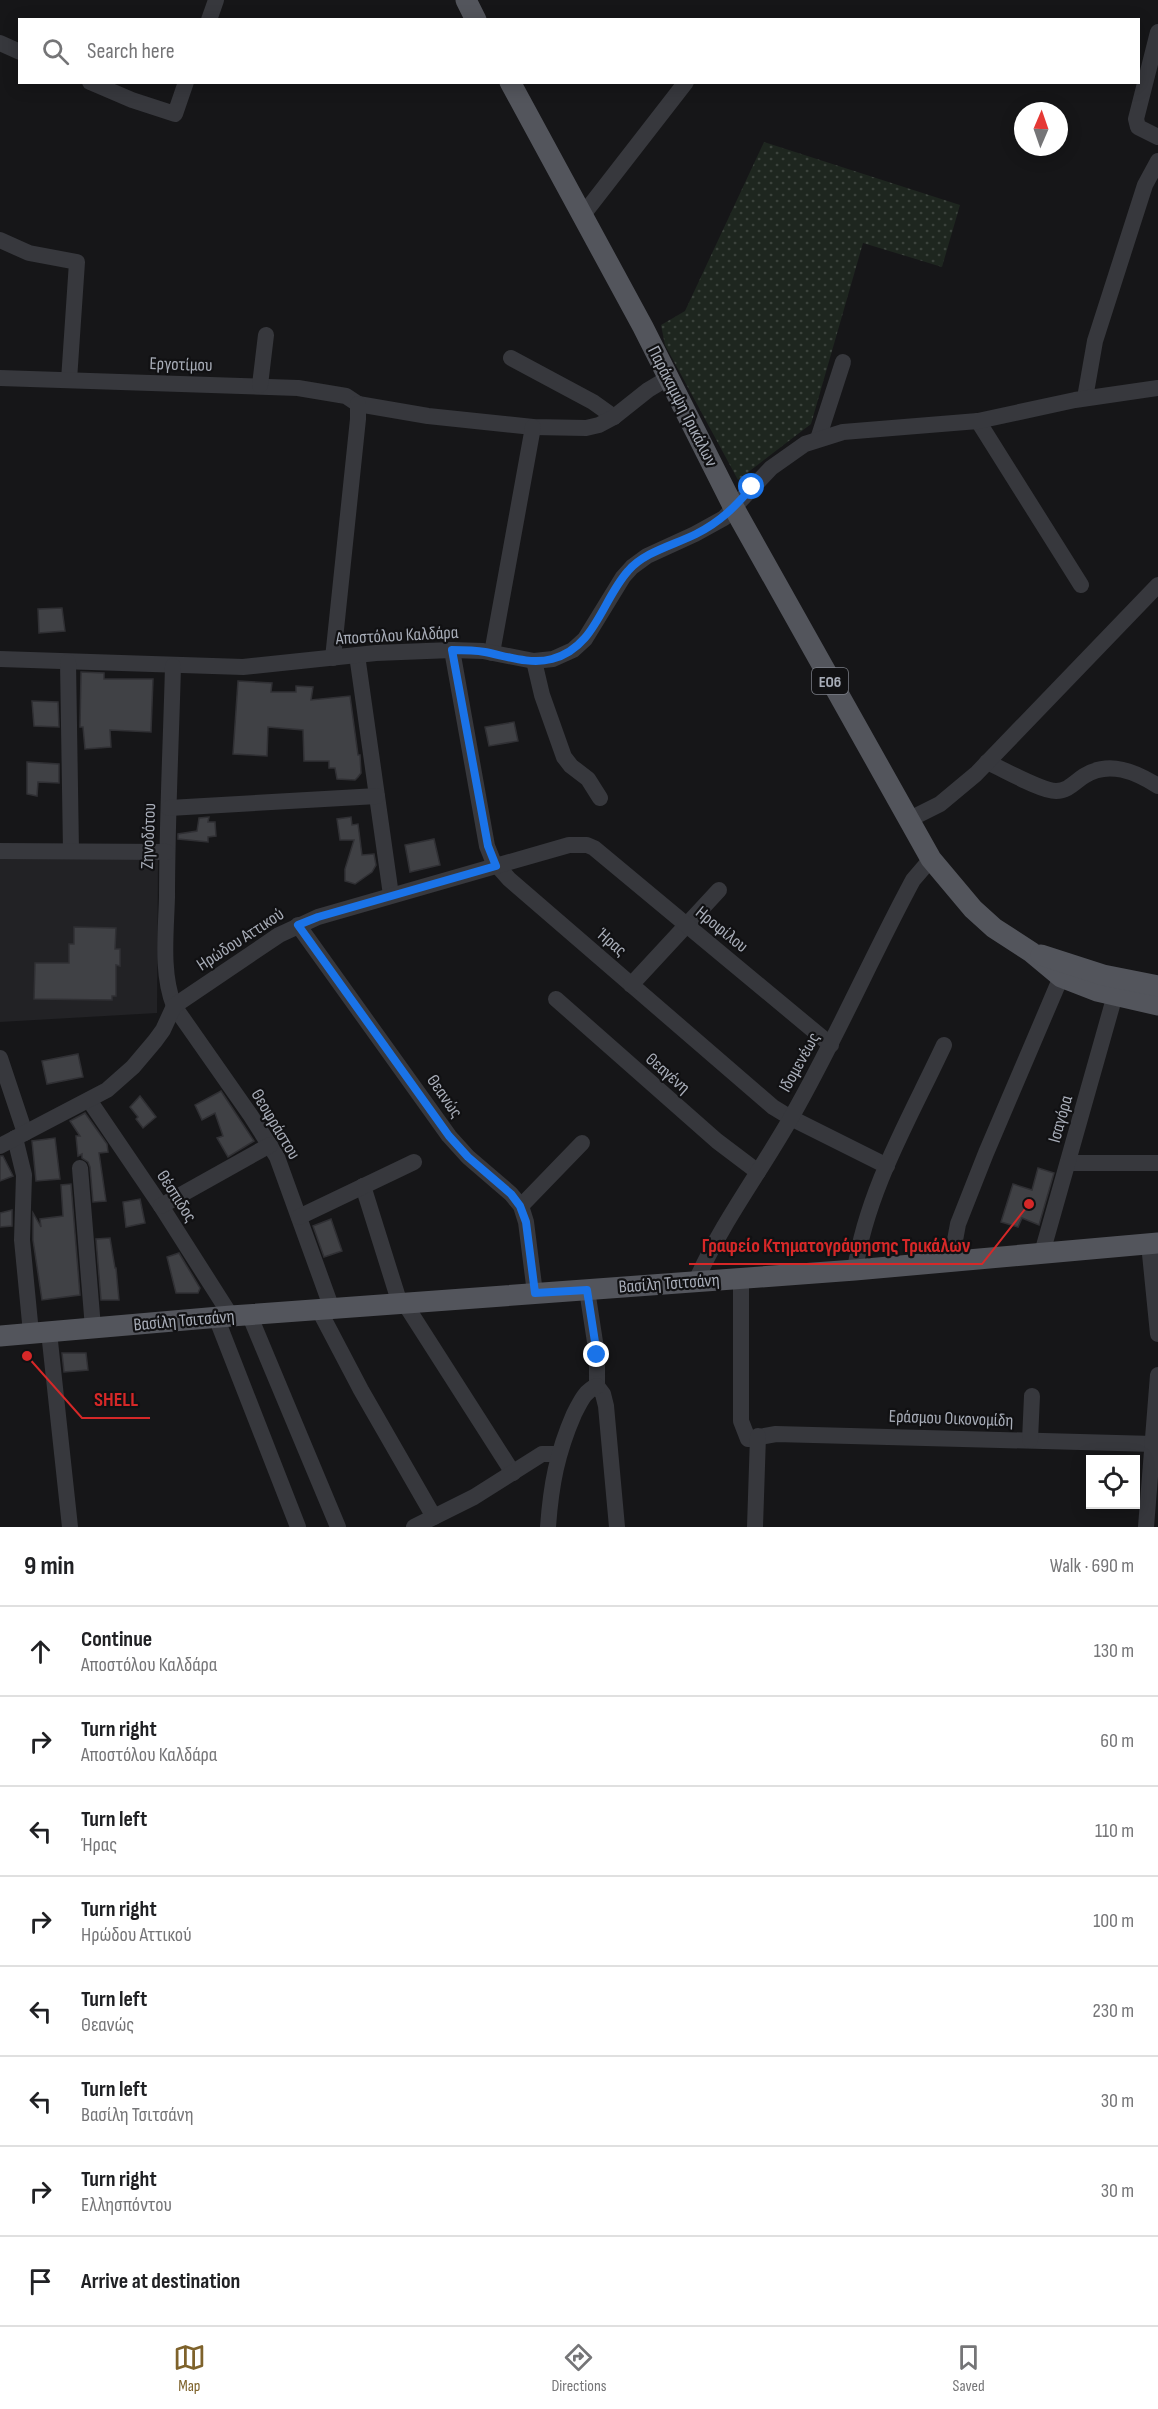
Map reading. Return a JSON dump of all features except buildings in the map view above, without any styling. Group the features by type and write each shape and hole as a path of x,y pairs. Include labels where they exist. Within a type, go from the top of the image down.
{"main road":[{"path":"466,0 475,18"},
{"name":"Παράκαμψη Τρικάλων","path":"511,84 643,327 734,508 931,859 973,909 994,928 1031,952 1061,977 1115,995 1158,1005"},
{"name":"Παράκαμψη Τρικάλων","path":"1031,952 1102,975 1158,986"},
{"name":"Βασίλη Τσιτσάνη","path":"0,1336 232,1316 855,1270 1154,1243"}],"street":[{"path":"210,18 216,0"},
{"path":"1158,32 1136,119 1138,128 1158,137"},
{"path":"0,43 18,51"},
{"path":"95,84 132,100 175,114 185,84"},
{"path":"582,216 684,84"},
{"path":"1085,398 1095,341 1144,185 1158,161"},
{"path":"0,240 29,253 77,262 69,380"},
{"path":"260,385 266,335"},
{"path":"511,358 593,402 614,417"},
{"path":"818,439 843,362"},
{"name":"Εργοτίμου","path":"0,378 260,385 326,392 352,398 358,404 428,416 533,427 586,428 599,425 614,417 648,390 668,378"},
{"name":"Αποστόλου Καλδάρα","path":"0,659 243,667 357,655 452,650 492,653 534,661 560,657 579,645 596,624 623,577 638,562 708,527 734,508 776,464 799,448 818,439 856,430 925,427 978,421 1085,398 1158,388"},
{"path":"333,658 358,404"},
{"path":"978,421 1081,585"},
{"path":"492,653 533,427"},
{"path":"908,820 940,804 987,762 1158,585"},
{"name":"Ήρας","path":"452,650 488,846 496,866 761,1097 791,1118 887,1166"},
{"path":"357,655 391,896"},
{"path":"534,661 542,695 564,757 571,766 588,778 600,798"},
{"path":"68,662 71,851"},
{"name":"Ζηνοδότου","path":"173,666 166,966 168,988 174,1006"},
{"path":"987,762 1053,791 1069,788 1091,772 1110,769 1132,771 1158,786"},
{"path":"169,808 377,796"},
{"name":"Ηρώδου Αττικού","path":"13,1139 107,1090 133,1067 163,1030 174,1006 260,946 298,925 564,845 587,845"},
{"name":"Ηροφίλου","path":"587,845 831,1045"},
{"path":"0,851 167,852"},
{"name":"Ιδομενέως","path":"696,1281 723,1228 791,1118 831,1045 905,896 919,872 931,859"},
{"path":"631,985 719,890"},
{"name":"Θεανώς","path":"298,925 449,1136 468,1157 511,1194 520,1206 526,1222 535,1293"},
{"path":"951,1262 954,1236 962,1214 1061,977"},
{"name":"Ισαγόρα","path":"1042,1254 1115,995"},
{"name":"Θεαγένη","path":"556,999 708,1133 758,1172"},
{"name":"Θεοφράστου","path":"174,1006 270,1144 299,1217 326,1310 361,1390 434,1517"},
{"path":"855,1270 864,1222 887,1166 944,1045"},
{"path":"0,1059 13,1139 24,1175 22,1240 40,1332 70,1527"},
{"name":"Θέσπιδος","path":"89,1100 232,1316"},
{"path":"520,1206 582,1143"},
{"path":"161,1206 270,1144"},
{"path":"299,1217 414,1162"},
{"path":"1068,1163 1158,1163"},
{"path":"80,1168 93,1328"},
{"path":"363,1186 402,1304 513,1473"},
{"path":"1154,1243 1158,1334"},
{"path":"741,1278 741,1420 753,1437 755,1527"},
{"path":"587,1290 597,1355 597,1386 603,1394 606,1406 617,1527"},
{"path":"232,1316 298,1527"},
{"path":"232,1316 338,1527"},
{"path":"1146,1527 1158,1376"},
{"path":"548,1527 551,1488 558,1454 580,1401 588,1390 597,1386"},
{"path":"1030,1440 1032,1396"},
{"name":"Εράσμου Οικονομίδη","path":"753,1437 770,1434 1154,1444"},
{"path":"414,1527 474,1497 542,1454 558,1454"}],"shaded area":[{"path":"764,142 960,205 942,267 863,243 811,424 738,480 665,345 661,325 685,311"},
{"path":"0,856 158,857 157,1013 0,1022"}],"place":[{"name":"Γραφείο Κτηματογράφησης Τρικάλων","path":"1029,1204"},
{"name":"SHELL","path":"27,1356"}],"route":[{"path":"597,1355 587,1290 535,1293 526,1222 517,1201 468,1157 449,1136 298,925 318,917 496,866 488,846 452,650 483,651 534,661 553,659 568,653 589,634 623,577 632,567 647,556 724,518 752,487"}]}
